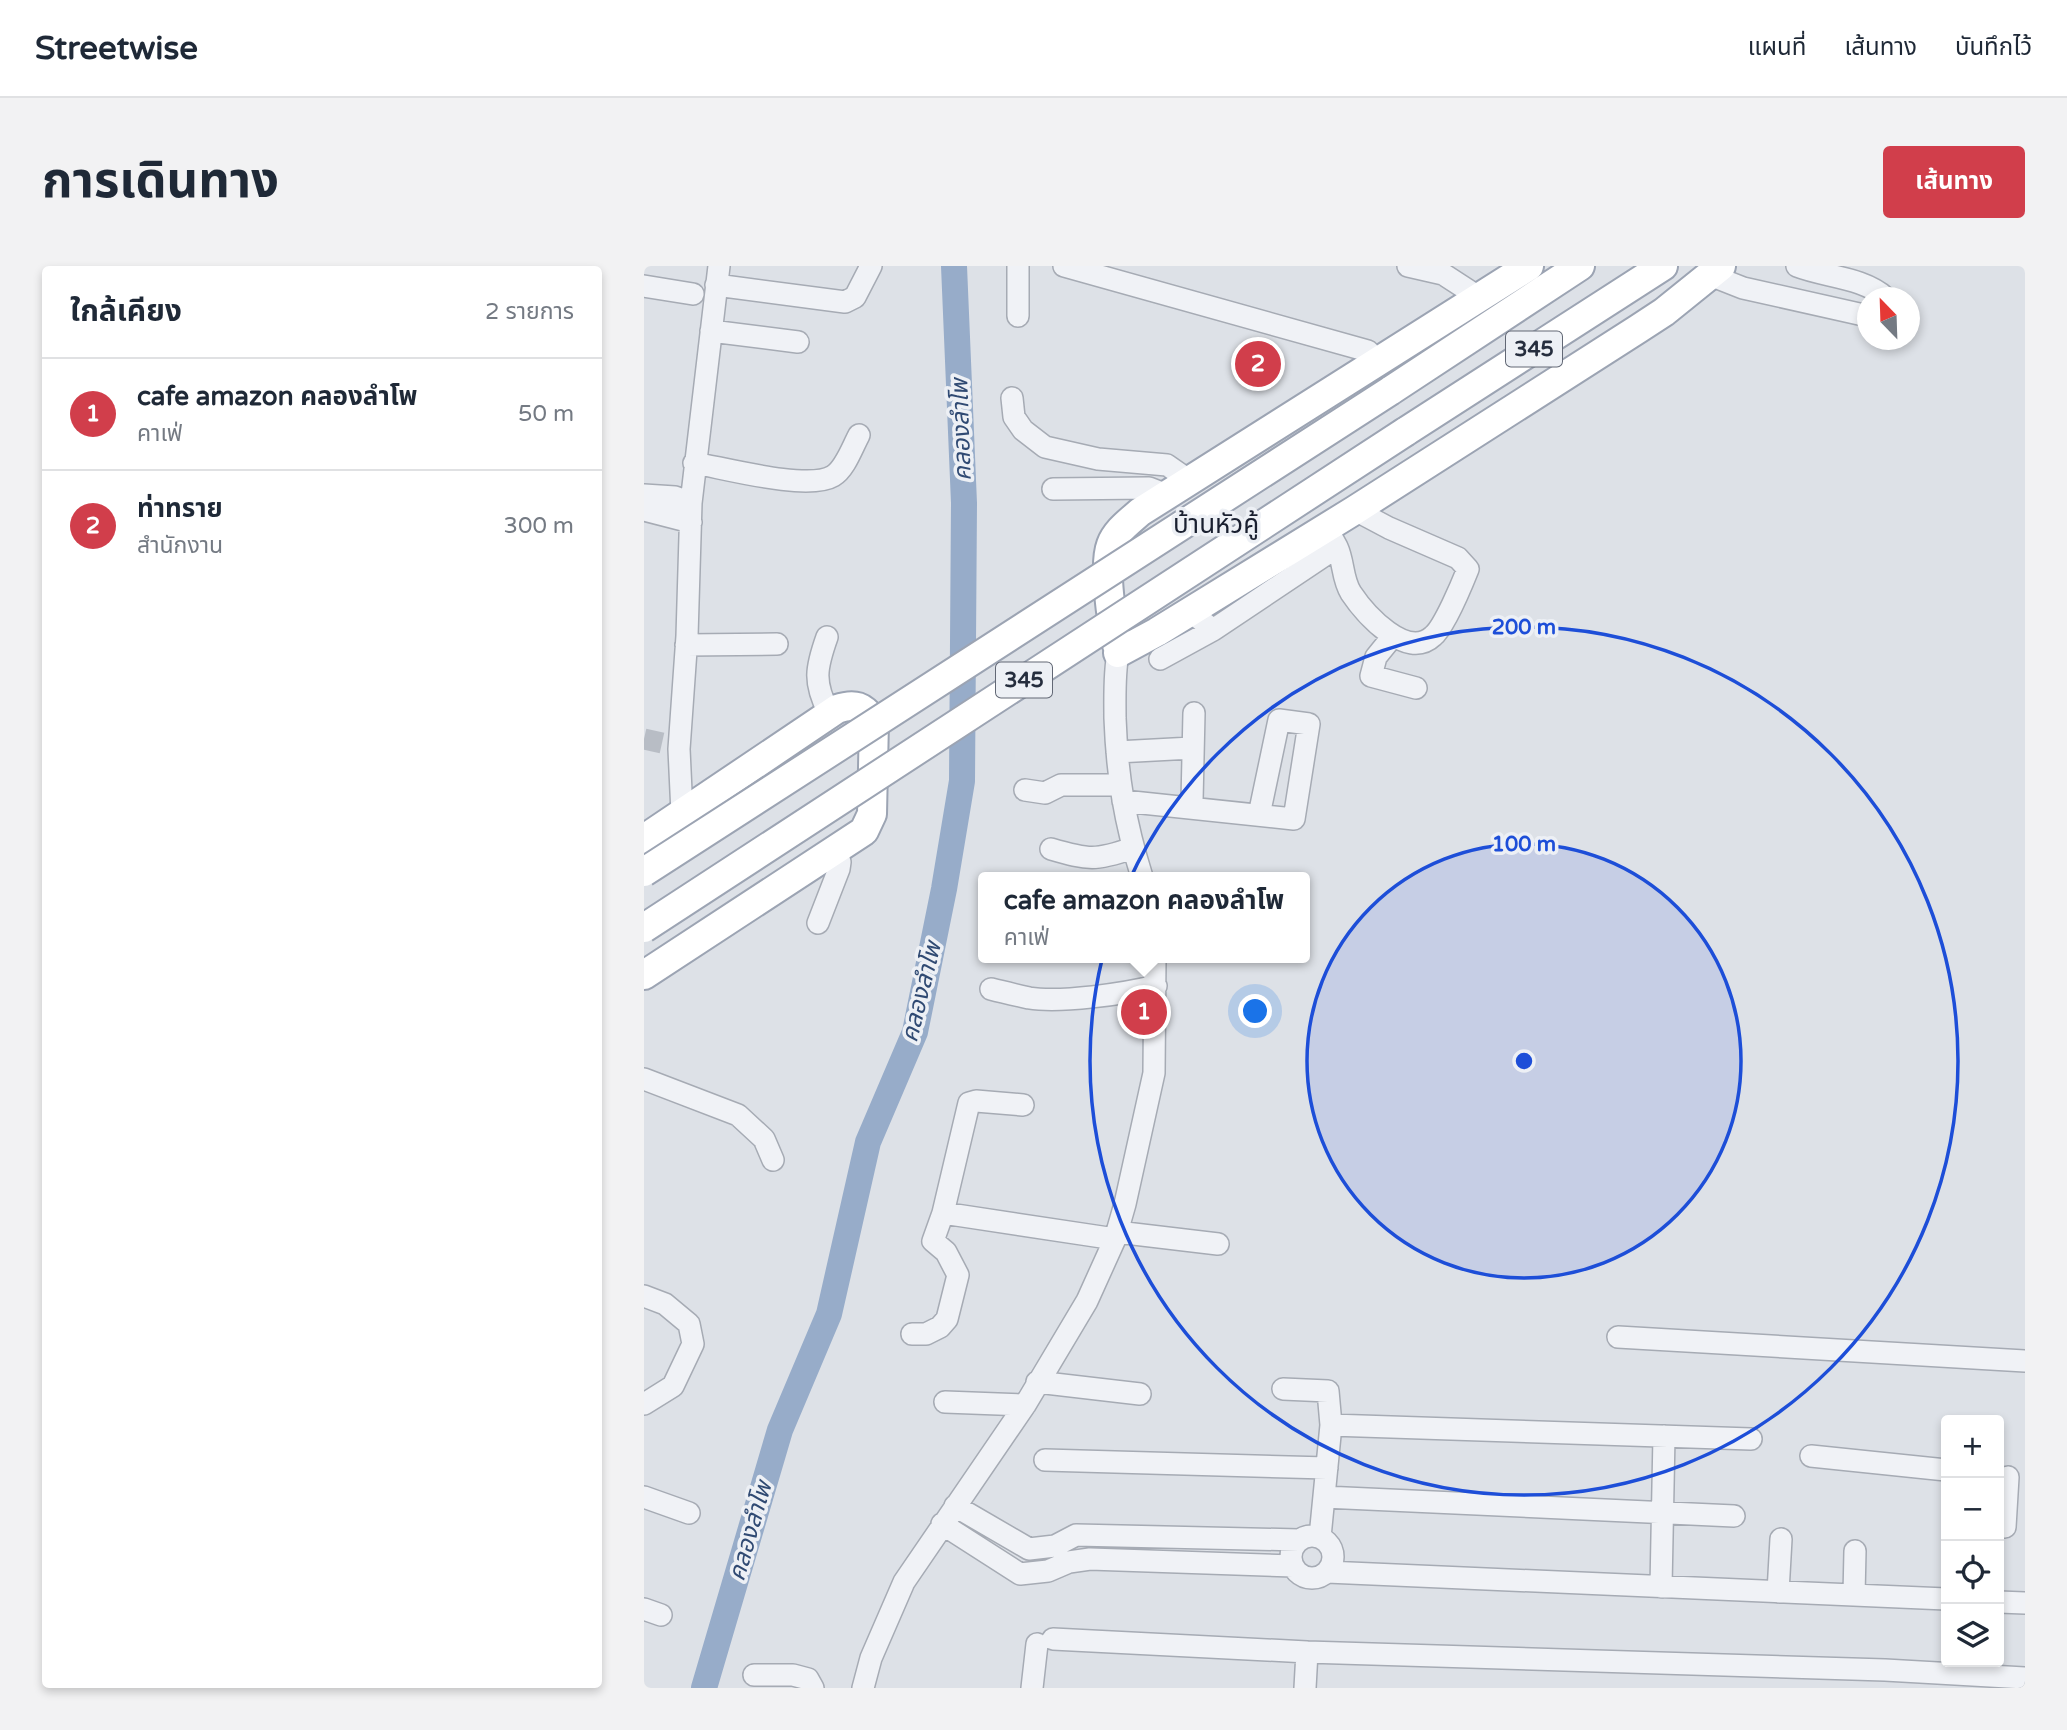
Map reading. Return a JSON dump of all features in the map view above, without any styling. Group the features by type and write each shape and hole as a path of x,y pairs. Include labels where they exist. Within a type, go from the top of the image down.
{"main road":[{"path":"1118,653 1128,615 1127,554 1132,537 1170,494 1529,266"},
{"name":"345","path":"644,872 1580,266"},
{"name":"345","path":"644,928 1663,266"},
{"path":"1118,653 1190,611 1331,537 1355,510 1664,312 1716,271"},
{"path":"1611,301 1630,303 1639,309 1641,321 1638,328"},
{"path":"644,839 825,715 847,725 856,736 856,826 838,848 644,975"}],"street":[{"path":"682,813 670,746 686,645 694,463 718,275 845,302 855,297 871,266"},
{"path":"1018,266 1018,316"},
{"path":"1064,266 1367,351 1376,362"},
{"path":"1408,266 1443,274 1480,298"},
{"path":"1797,266 1868,287"},
{"path":"1716,271 1743,288 1857,314"},
{"path":"644,286 693,294"},
{"path":"711,331 797,342"},
{"path":"1012,398 1014,416 1023,430 1045,447 1098,458 1167,465 1170,494 1149,488 1053,489"},
{"path":"694,463 797,481 819,481 834,476 842,467 859,435"},
{"path":"644,495 675,497 691,512"},
{"path":"644,510 691,512"},
{"path":"1160,659 1213,630 1331,537 1343,559 1345,580 1351,594 1381,627 1401,642 1418,642 1433,637 1468,569 1458,558 1355,510"},
{"path":"1190,611 1213,630"},
{"path":"1393,636 1377,657 1371,676 1416,688"},
{"path":"825,715 816,673 827,637"},
{"path":"686,645 777,644"},
{"path":"1118,653 1114,673 1117,752 1127,828 1140,872"},
{"path":"1192,800 1194,713"},
{"path":"1117,752 1192,748"},
{"path":"1025,790 1045,793 1061,785 1259,815"},
{"path":"818,923 839,869 838,848"},
{"path":"1051,849 1086,859 1104,858 1133,848"},
{"path":"863,1688 871,1658 904,1582 1025,1405 1087,1301 1116,1235 1154,1073 1155,963"},
{"path":"991,989 1031,998 1058,998 1129,993 1156,986"},
{"path":"644,1079 738,1115 764,1139 773,1160"},
{"path":"912,1334 926,1334 947,1319 958,1275 946,1252 933,1241 943,1213 969,1103 976,1101 1023,1105"},
{"path":"943,1213 1116,1235 1219,1244"},
{"path":"644,1296 665,1304 689,1324 693,1345 673,1386 644,1404"},
{"path":"1618,1338 2025,1361"},
{"path":"1037,1382 1140,1394"},
{"path":"955,1506 1029,1549 1055,1546 1076,1535 1309,1539 1326,1541 1333,1553 1333,1560 1327,1572 1321,1576 1308,1578 1296,1572 1291,1552 1309,1539 1324,1497 1331,1425 1328,1391 1283,1389"},
{"path":"945,1402 1025,1405"},
{"path":"1331,1425 1751,1439"},
{"path":"1661,1587 1664,1436"},
{"path":"1811,1455 1941,1469"},
{"path":"1045,1460 1327,1468"},
{"path":"2005,1527 2011,1477"},
{"path":"644,1497 689,1513"},
{"path":"1324,1497 1734,1516"},
{"path":"942,1524 1020,1574 1048,1571 1069,1562 1090,1559 1293,1566"},
{"path":"1778,1592 1782,1539"},
{"path":"1854,1595 1855,1551"},
{"path":"1327,1572 1941,1599"},
{"path":"2004,1602 2025,1603"},
{"path":"1032,1688 1045,1642 1885,1679 2025,1678"},
{"path":"1305,1688 1307,1652"},
{"path":"754,1675 793,1675 808,1679 813,1688"}],"waterway":[{"name":"คลองลำโพ","path":"704,1688 780,1430 829,1314 868,1142 915,1032 944,889 962,781 964,503 954,266"}],"tunnel":[{"path":"644,739 662,743"}],"place":[{"name":"ท่าทราย","path":"1258,364"},
{"name":"cafe amazon คลองลำโพ","path":"1144,1012"}],"district":[{"name":"บ้านหัวคู้","path":"1216,524"}]}
